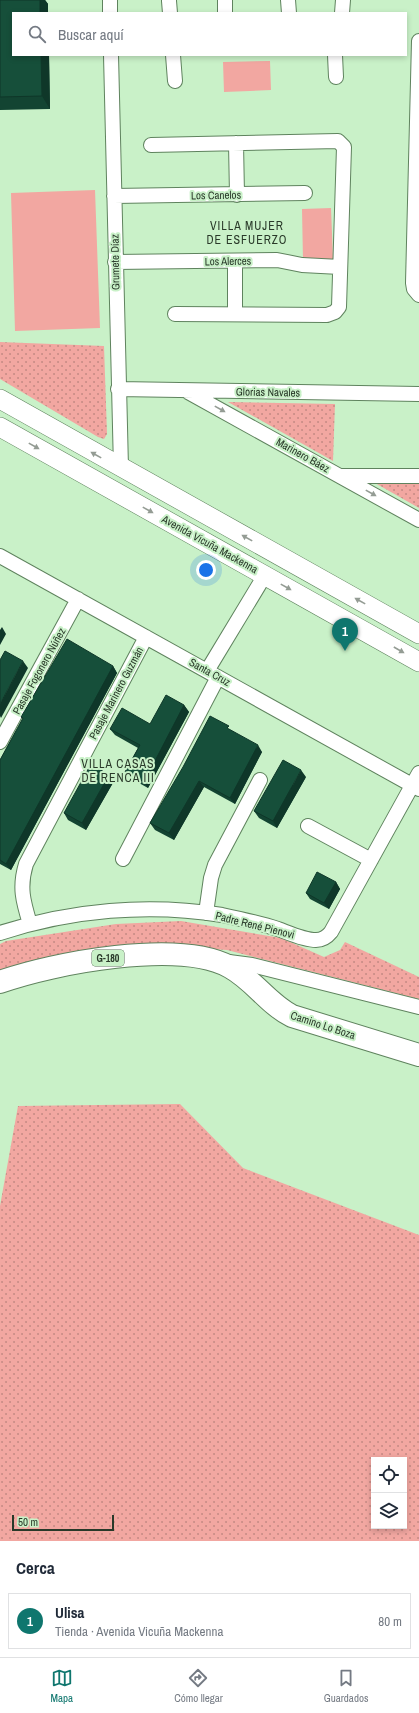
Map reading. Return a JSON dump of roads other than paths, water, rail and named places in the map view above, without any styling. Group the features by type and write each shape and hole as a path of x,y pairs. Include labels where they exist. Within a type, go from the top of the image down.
{"main road":[{"name":"Camino Lo Boza","path":"0,982 56,966 122,957 170,955 193,956 218,961 241,973 274,1006 292,1016 419,1055"}],"street":[{"path":"110,0 110,12"},
{"path":"225,0 225,12"},
{"path":"288,0 289,12"},
{"path":"342,0 342,12"},
{"path":"418,294 413,283 417,214 419,41"},
{"name":"Grumete Díaz","path":"111,56 120,196 115,262 121,468"},
{"path":"173,56 175,81"},
{"path":"335,56 336,77"},
{"path":"151,145 338,141 344,147 339,306 332,314 175,314"},
{"path":"236,143 237,195"},
{"name":"Los Canelos","path":"120,196 305,193"},
{"name":"Los Alerces","path":"115,262 277,260 302,265 340,267"},
{"path":"235,261 235,314"},
{"name":"Glorias Navales","path":"118,389 419,394"},
{"name":"Marinero Báez","path":"186,390 419,520"},
{"name":"Avenida Vicuña Mackenna","path":"0,400 419,634"},
{"name":"Avenida Vicuña Mackenna","path":"0,427 419,662"},
{"path":"339,476 419,476"},
{"name":"Santa Cruz","path":"2,561 78,599 416,787"},
{"path":"123,859 212,674 265,575"},
{"name":"Pasaje Fogonero Núñez","path":"0,742 78,599"},
{"path":"371,634 383,614"},
{"name":"Pasaje Marinero Guzmán","path":"30,924 22,900 23,876 26,864 146,637"},
{"name":"Padre René Pienovi","path":"0,933 30,924 68,916 121,910 177,910 206,913 267,925 314,940 324,939 331,932 371,860 416,787 419,773"},
{"path":"206,913 211,878 215,865 260,780"},
{"path":"308,826 371,860"},
{"name":"Camino Lo Boza","path":"218,961 252,965 419,1007"}],"place":[{"name":"Ulisa","path":"345,651"}],"district":[{"name":"VILLA MUJER DE ESFUERZO","path":"247,233"},
{"name":"VILLA CASAS DE RENCA III","path":"118,771"}]}
